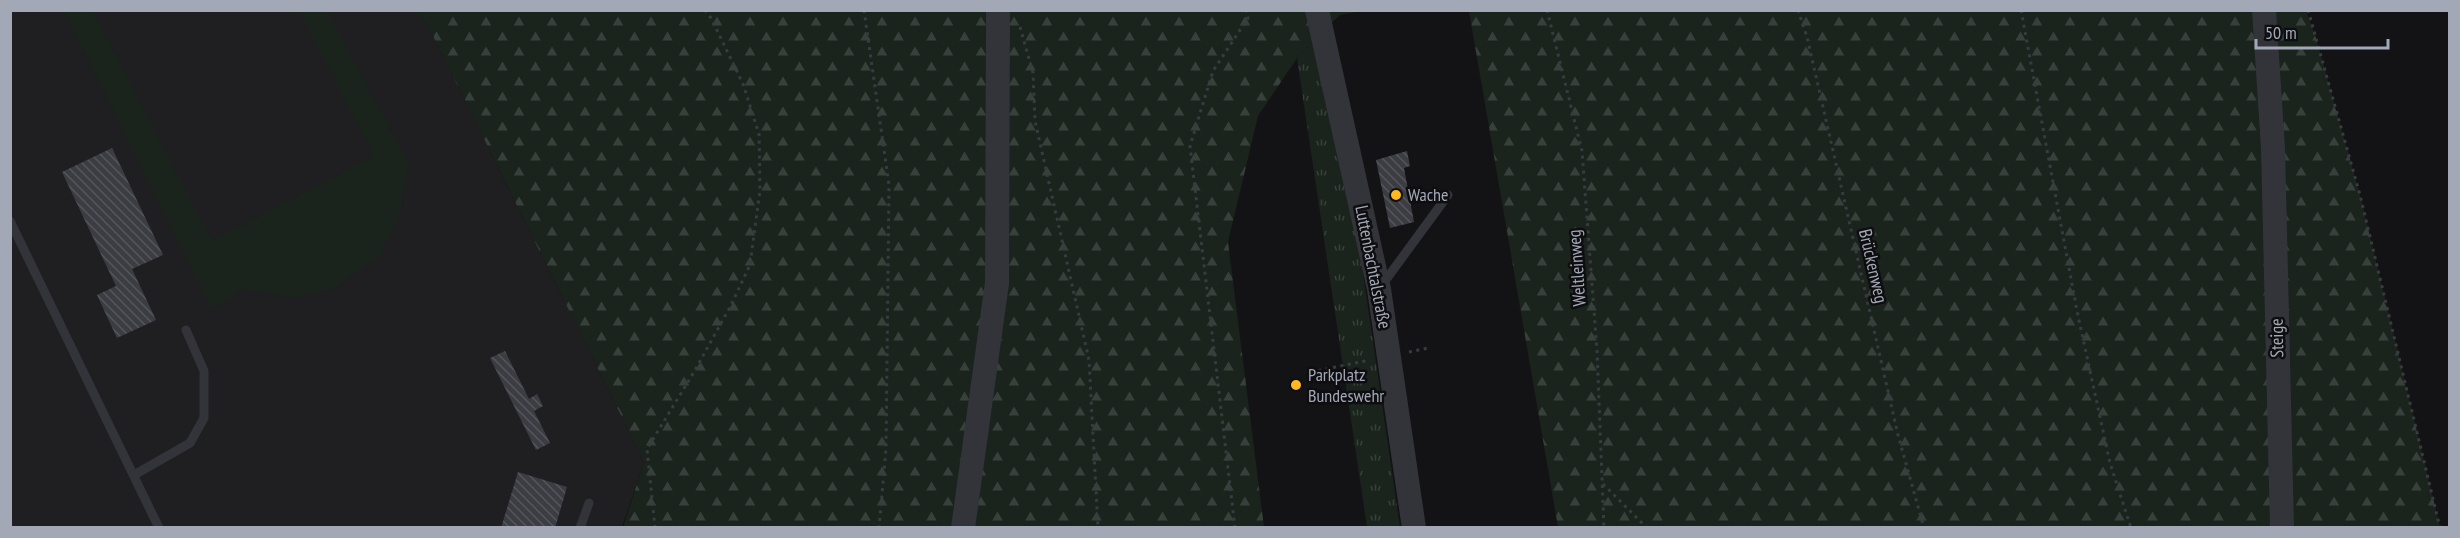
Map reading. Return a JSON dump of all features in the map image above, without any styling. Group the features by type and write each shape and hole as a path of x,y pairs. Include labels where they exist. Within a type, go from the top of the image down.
{"street":[{"name":"Luttenbachtalstraße","path":"1317,10 1379,289 1414,528"},
{"name":"Steige","path":"2264,10 2272,148 2282,528"},
{"path":"963,528 997,283 1008,16"}],"lane":[{"path":"1379,289 1448,195"},
{"path":"10,221 159,528"},
{"path":"134,475 190,444 204,417 204,371 186,330"},
{"path":"580,528 588,504"}],"path":[{"path":"655,528 647,449 699,362 750,265 760,190 759,135 743,84 705,10"},
{"path":"864,10 889,185 886,449 879,528"},
{"path":"1235,528 1190,146 1213,72 1248,18 1246,10"},
{"name":"Weltleinweg","path":"1547,10 1582,151 1597,351 1604,528"},
{"name":"Brückenweg","path":"1798,10 1810,48 1898,435 1924,528"},
{"path":"2021,10 2079,323 2110,463 2131,528"},
{"path":"2308,10 2360,195 2440,528"},
{"path":"1008,16 1033,73 1035,121 1089,360 1098,528"},
{"path":"1311,372 1329,369"},
{"path":"1602,483 1647,528"}],"shaded area":[{"path":"10,11 417,11 433,36 644,462 622,527 11,527"}],"green space":[{"path":"64,11 93,11 212,241 374,156 299,11 327,11 408,162 400,213 379,257 333,289 294,298 246,289 212,309"},
{"path":"417,11 1361,11 1340,15 1316,38 1297,58 1258,116 1228,242 1264,527 623,527 644,462 433,36"},
{"path":"1469,11 2306,11 2316,38 2360,195 2440,527 1558,527"},
{"path":"1316,38 1354,212 1400,527 1367,527 1297,58"}],"building":[{"path":"112,148 163,255 132,269 156,320 117,338 97,295 116,286 62,172"},
{"name":"Wache","path":"1407,151 1410,166 1404,168 1414,222 1390,228 1376,160"},
{"path":"505,351 529,399 537,394 543,406 534,411 550,443 536,450 490,358"},
{"path":"518,472 567,487 555,528 501,528"}],"place":[{"name":"Wache","path":"1396,195"},
{"name":"Parkplatz Bundeswehr","path":"1296,385"}]}
